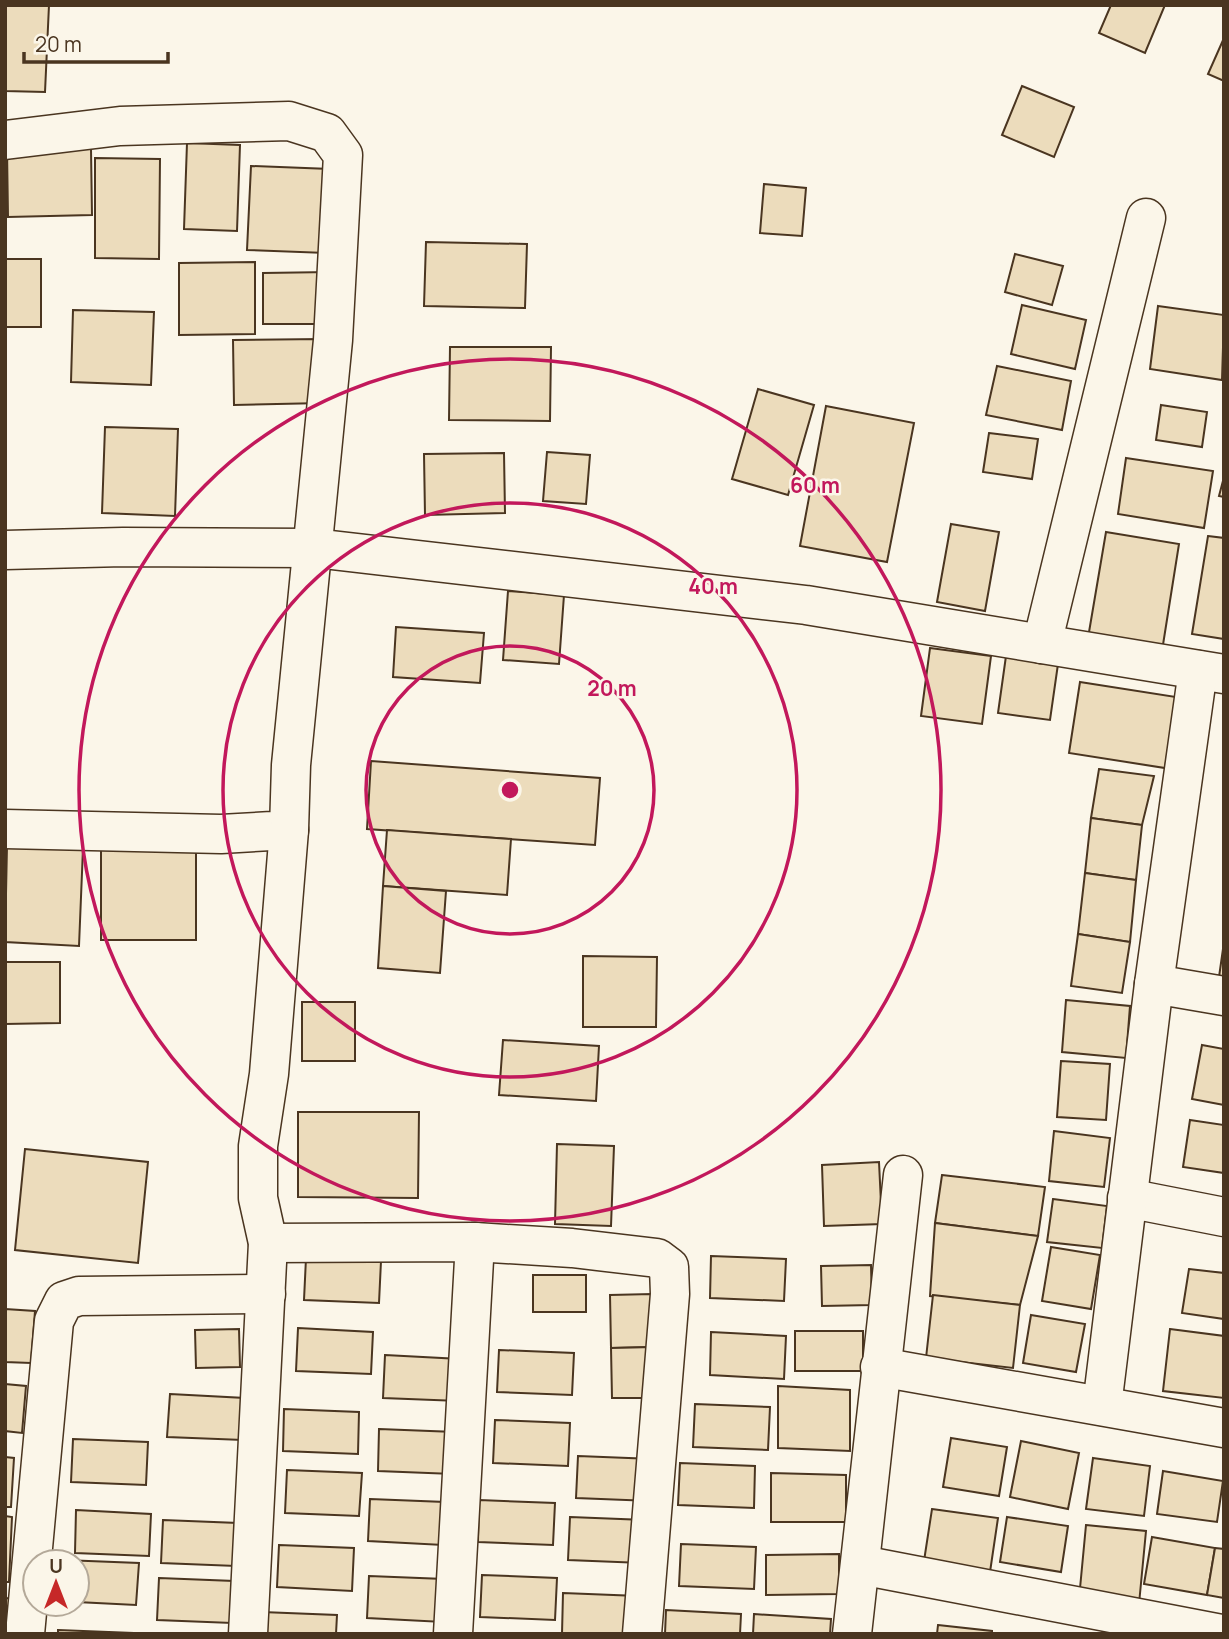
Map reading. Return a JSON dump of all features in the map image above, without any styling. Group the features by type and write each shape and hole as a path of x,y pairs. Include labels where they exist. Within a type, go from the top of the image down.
{"street":[{"path":"5,140 120,127 289,121 327,133 343,155 333,340 291,765 289,830 269,1074 258,1146 258,1198 268,1243 248,1634"},
{"path":"1042,645 1146,218"},
{"path":"5,550 123,547 314,548 806,605 1211,672 1154,985 1102,1406"},
{"path":"5,828 221,834 289,830"},
{"path":"1154,985 1224,996"},
{"path":"852,1634 903,1175"},
{"path":"1127,1198 1224,1217"},
{"path":"268,1243 475,1242 572,1248 657,1258 669,1267 670,1293 642,1634"},
{"path":"453,1634 475,1242"},
{"path":"26,1634 54,1321 64,1301 79,1296 266,1294"},
{"path":"880,1367 1224,1428"},
{"path":"861,1565 1221,1634"}],"building":[{"path":"5,5 49,5 45,92 5,91"},
{"path":"1111,5 1165,5 1145,53 1099,33"},
{"path":"1224,38 1224,81 1208,74"},
{"path":"1022,86 1074,107 1054,157 1002,135"},
{"path":"187,143 240,145 237,231 184,229"},
{"path":"7,149 91,149 92,215 8,217"},
{"path":"95,158 160,159 159,259 95,258"},
{"path":"251,166 330,169 326,253 247,250"},
{"path":"764,184 806,188 802,236 760,233"},
{"path":"426,242 527,244 525,308 424,306"},
{"path":"1015,254 1063,266 1052,305 1005,292"},
{"path":"5,259 41,259 41,327 5,327"},
{"path":"255,262 255,334 179,335 179,263"},
{"path":"330,272 330,324 263,324 263,273"},
{"path":"1022,305 1086,320 1075,369 1011,354"},
{"path":"1158,306 1224,315 1222,380 1150,369"},
{"path":"73,310 154,312 151,385 71,382"},
{"path":"322,339 323,403 234,405 233,340"},
{"path":"450,347 551,347 550,421 449,420"},
{"path":"997,366 1071,381 1062,430 986,415"},
{"path":"758,389 814,405 788,495 732,479"},
{"path":"1161,405 1207,412 1202,447 1156,440"},
{"path":"826,406 914,423 887,562 800,546"},
{"path":"105,427 178,429 175,516 102,513"},
{"path":"989,433 1038,439 1032,479 983,472"},
{"path":"547,452 590,455 586,504 543,501"},
{"path":"504,453 505,513 425,515 424,454"},
{"path":"1126,458 1213,471 1204,528 1118,514"},
{"path":"1224,477 1224,497 1219,496"},
{"path":"951,524 999,532 985,611 937,602"},
{"path":"1106,532 1179,544 1162,651 1088,638"},
{"path":"1208,536 1224,538 1224,639 1192,634"},
{"path":"508,591 564,595 559,664 503,660"},
{"path":"396,627 484,633 480,683 393,677"},
{"path":"930,648 991,656 982,724 921,716"},
{"path":"1006,656 1058,664 1050,720 998,713"},
{"path":"1080,682 1176,697 1165,768 1069,753"},
{"path":"371,761 600,778 595,845 367,829"},
{"path":"1099,769 1154,776 1142,825 1091,818"},
{"path":"1091,818 1142,825 1136,880 1085,873"},
{"path":"387,830 511,839 507,895 383,886"},
{"path":"101,839 196,839 196,940 101,940"},
{"path":"7,845 83,848 79,946 5,942"},
{"path":"1085,873 1136,880 1130,942 1078,934"},
{"path":"383,886 446,891 440,973 378,968"},
{"path":"1078,934 1130,942 1122,993 1071,986"},
{"path":"1224,942 1224,978 1219,977"},
{"path":"583,956 657,957 656,1027 583,1027"},
{"path":"5,962 60,962 60,1023 5,1024"},
{"path":"1066,1000 1130,1006 1126,1058 1062,1052"},
{"path":"302,1002 355,1002 355,1061 302,1061"},
{"path":"503,1040 599,1046 596,1101 499,1095"},
{"path":"1202,1045 1224,1049 1224,1105 1192,1099"},
{"path":"1061,1061 1110,1064 1106,1120 1057,1117"},
{"path":"298,1112 419,1112 418,1198 298,1197"},
{"path":"1190,1120 1224,1125 1224,1173 1183,1167"},
{"path":"1054,1131 1110,1138 1104,1187 1049,1181"},
{"path":"557,1144 614,1146 611,1226 555,1224"},
{"path":"25,1149 148,1162 138,1263 15,1250"},
{"path":"879,1162 882,1224 824,1226 822,1165"},
{"path":"942,1175 1045,1187 1038,1236 935,1223"},
{"path":"1053,1199 1107,1206 1102,1248 1047,1242"},
{"path":"935,1223 1038,1236 1020,1305 930,1296"},
{"path":"1051,1247 1100,1255 1091,1309 1042,1301"},
{"path":"711,1256 786,1259 784,1301 710,1298"},
{"path":"306,1258 381,1261 379,1303 304,1300"},
{"path":"871,1265 872,1305 822,1306 821,1266"},
{"path":"1189,1269 1224,1273 1224,1319 1182,1313"},
{"path":"533,1275 586,1275 586,1312 533,1312"},
{"path":"652,1294 654,1347 611,1348 610,1295"},
{"path":"933,1295 1020,1305 1013,1368 926,1358"},
{"path":"5,1309 35,1311 31,1363 5,1362"},
{"path":"1031,1315 1085,1324 1076,1372 1023,1363"},
{"path":"298,1328 373,1332 371,1374 296,1371"},
{"path":"239,1329 240,1367 196,1368 195,1330"},
{"path":"1170,1329 1224,1336 1224,1398 1163,1391"},
{"path":"795,1331 863,1331 863,1371 795,1371"},
{"path":"711,1332 786,1336 784,1379 710,1375"},
{"path":"654,1347 654,1398 612,1398 611,1348"},
{"path":"499,1350 574,1353 572,1395 497,1392"},
{"path":"385,1355 460,1359 459,1401 383,1398"},
{"path":"5,1384 26,1386 22,1433 5,1431"},
{"path":"778,1386 850,1390 850,1451 778,1448"},
{"path":"170,1394 245,1398 243,1440 167,1437"},
{"path":"695,1404 770,1407 768,1450 693,1447"},
{"path":"284,1409 359,1412 358,1454 283,1451"},
{"path":"495,1420 570,1423 568,1466 493,1463"},
{"path":"379,1429 455,1432 453,1474 378,1471"},
{"path":"951,1438 1007,1447 999,1496 943,1487"},
{"path":"73,1439 148,1442 146,1485 71,1482"},
{"path":"1021,1441 1079,1453 1068,1509 1010,1497"},
{"path":"578,1456 653,1459 651,1501 576,1498"},
{"path":"5,1457 14,1458 11,1507 5,1507"},
{"path":"1093,1458 1150,1466 1144,1516 1086,1509"},
{"path":"680,1463 755,1466 754,1508 678,1505"},
{"path":"287,1470 362,1473 359,1516 285,1513"},
{"path":"1163,1471 1223,1481 1217,1522 1157,1514"},
{"path":"771,1473 846,1475 846,1522 771,1522"},
{"path":"370,1499 445,1502 443,1545 368,1541"},
{"path":"479,1500 555,1503 553,1545 478,1542"},
{"path":"932,1509 998,1518 990,1572 924,1561"},
{"path":"76,1510 151,1514 149,1556 91,1554 91,1548 75,1548"},
{"path":"5,1516 12,1517 9,1582 5,1582"},
{"path":"570,1517 645,1520 642,1563 568,1560"},
{"path":"1007,1517 1068,1526 1061,1572 1000,1562"},
{"path":"163,1520 238,1523 236,1566 161,1563"},
{"path":"1086,1525 1146,1531 1139,1604 1079,1599"},
{"path":"1152,1537 1215,1548 1207,1595 1144,1584"},
{"path":"681,1544 756,1547 754,1589 679,1586"},
{"path":"279,1545 354,1548 352,1591 277,1587"},
{"path":"1215,1548 1224,1549 1224,1598 1207,1595"},
{"path":"839,1554 839,1594 766,1595 766,1555"},
{"path":"91,1561 139,1563 136,1605 91,1603"},
{"path":"482,1575 557,1578 555,1620 480,1617"},
{"path":"369,1576 444,1579 443,1622 367,1618"},
{"path":"159,1578 234,1581 232,1623 157,1620"},
{"path":"563,1593 638,1596 636,1634 562,1634"},
{"path":"5,1598 15,1599 15,1634 5,1634"},
{"path":"666,1610 741,1614 740,1634 665,1634"},
{"path":"262,1612 337,1615 336,1634 261,1634"},
{"path":"754,1614 831,1619 830,1634 753,1634"},
{"path":"938,1625 992,1631 992,1634 937,1634"},
{"path":"58,1630 133,1633 133,1634 58,1634"}]}
